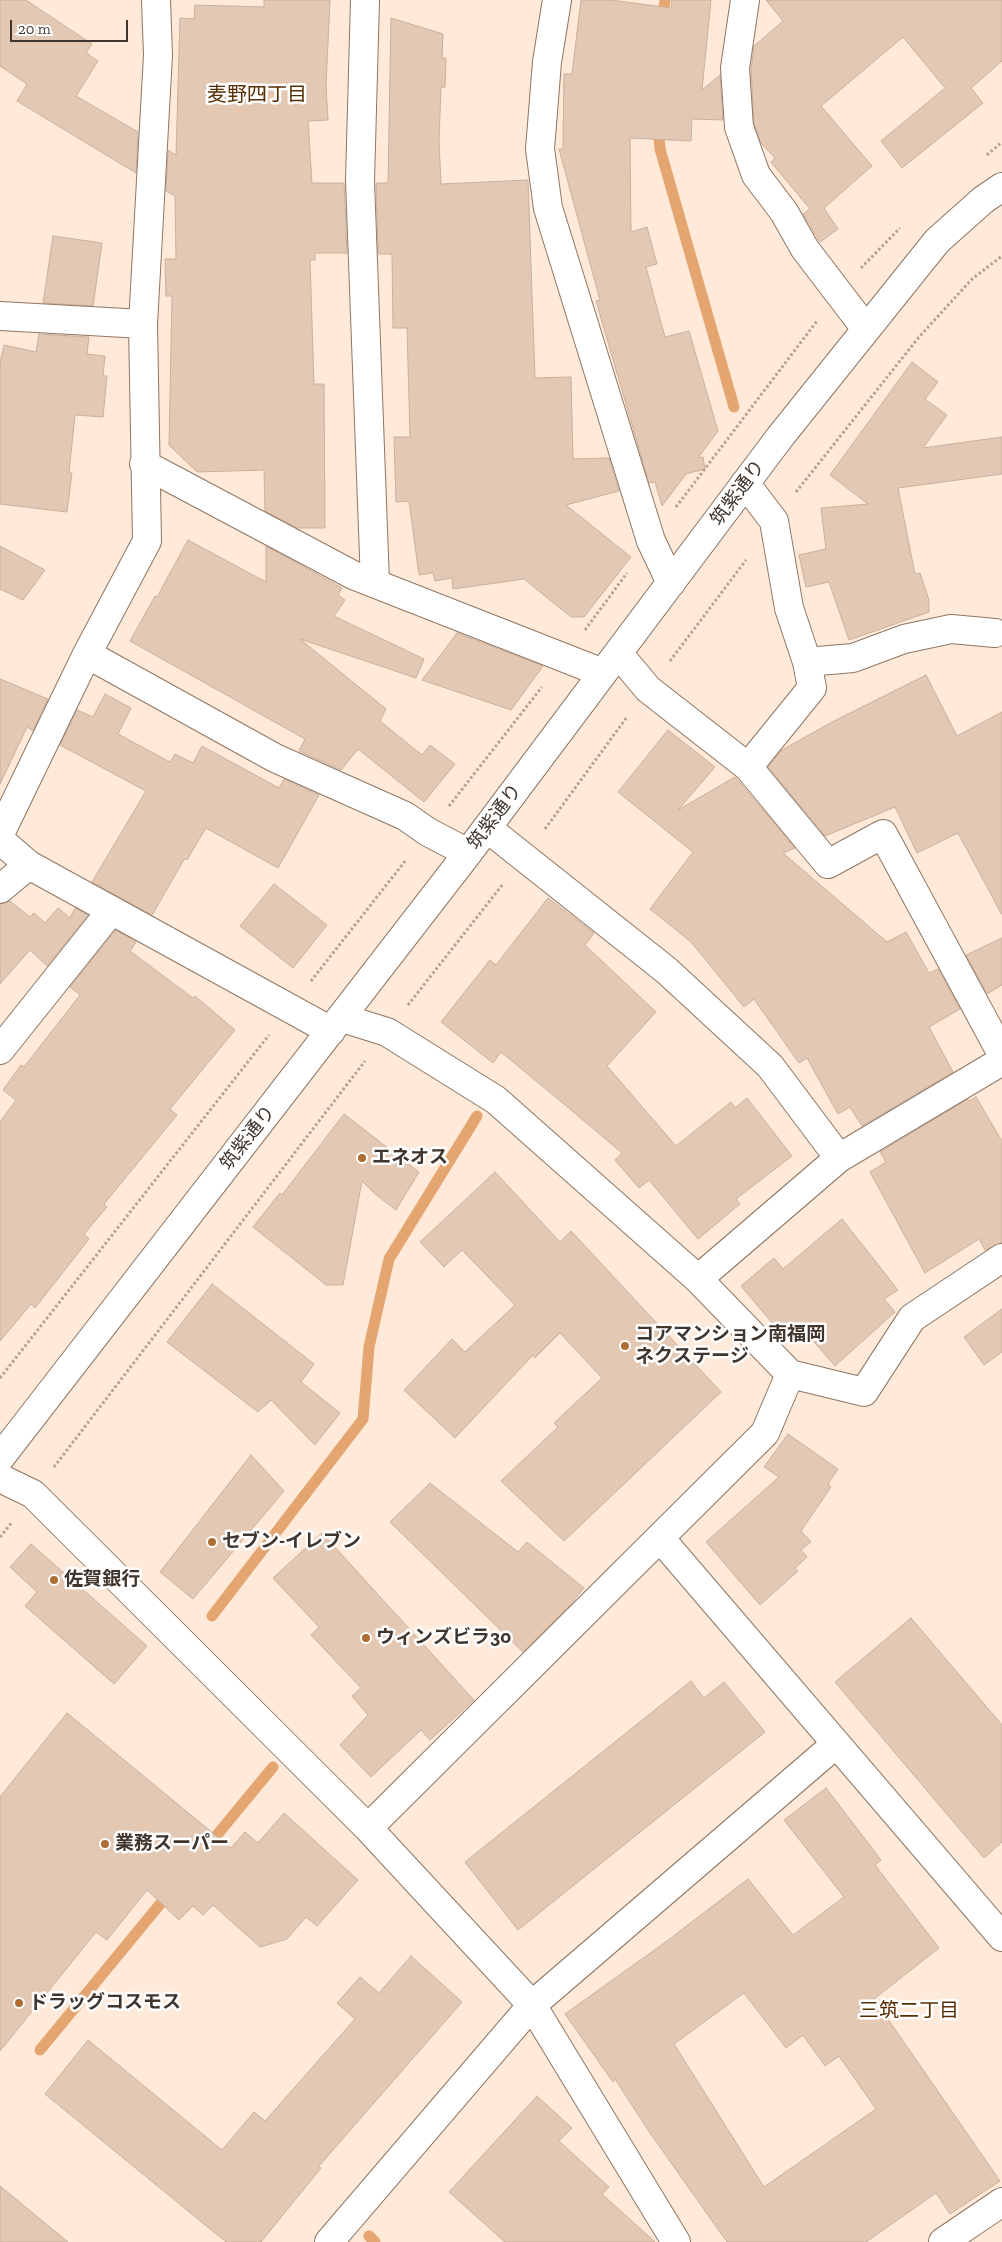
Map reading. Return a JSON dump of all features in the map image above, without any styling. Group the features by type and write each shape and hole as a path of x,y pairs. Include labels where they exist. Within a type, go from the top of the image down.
{"street":[{"path":"0,834 87,654 147,540 144,464 143,324 158,55 156,0"},
{"path":"365,0 360,182 375,583"},
{"path":"557,0 547,62 540,149 548,208 651,541 671,583"},
{"path":"745,0 736,68 739,128 756,175 784,212 805,249 866,329"},
{"name":"筑紫通り","path":"0,1458 337,1025 745,483 866,329 937,240 1002,187"},
{"path":"0,316 143,324"},
{"path":"144,464 353,575 565,657 611,663 648,689 748,767 828,864 883,834 1002,1054"},
{"path":"745,483 774,521 789,608 812,688 748,767"},
{"path":"806,662 853,658 904,639 951,629 995,633"},
{"path":"87,654 275,758 405,816 428,832 468,853"},
{"path":"487,828 666,970 770,1066 838,1158"},
{"path":"0,840 29,865 289,1009 337,1025 387,1032 496,1100 698,1279 790,1374 864,1392 912,1318 1002,1258"},
{"path":"0,889 29,865"},
{"path":"0,1050 110,911"},
{"path":"698,1279 838,1158 1002,1061"},
{"path":"368,1828 765,1432 790,1374"},
{"path":"0,1478 33,1494 368,1828 532,2005 676,2242"},
{"path":"660,1538 836,1744 992,1912 1002,1937"},
{"path":"329,2242 532,2005 836,1744"},
{"path":"943,2242 1002,2202"}],"path":[{"path":"979,161 1002,142"},
{"path":"0,1378 565,657 837,293 904,224"},
{"path":"0,1537 387,1032 524,857 774,521 919,338 972,279 1002,256"}],"building":[{"path":"0,0 26,0 92,44 86,53 98,61 76,96 138,132 136,173 17,101 27,84 0,66"},
{"path":"264,0 330,0 326,85 328,120 308,121 312,183 344,183 347,253 315,253 315,260 310,260 314,384 324,384 325,528 298,528 265,511 264,470 197,472 169,445 172,296 166,296 165,259 176,259 175,196 166,191 168,150 176,155 180,18 194,19 195,5 264,7"},
{"path":"581,0 611,0 671,8 672,0 711,0 702,90 720,75 723,120 692,119 691,141 630,138 631,232 647,227 657,264 646,267 665,337 689,331 718,431 698,458 703,457 705,469 686,474 662,506 655,482 649,483 596,301 600,300 559,149 563,149 564,74 572,74"},
{"path":"766,0 1002,0 1002,61 971,88 983,103 902,168 881,141 945,88 903,37 821,106 872,166 824,208 838,229 820,242 803,214 810,209 771,162 775,158 761,143 754,124 751,69 754,46 783,21"},
{"path":"391,18 443,34 442,58 446,58 445,87 441,87 439,140 441,184 528,180 535,378 571,377 573,459 609,458 619,491 566,505 631,557 584,617 571,617 524,579 453,589 452,578 435,581 433,573 419,575 409,501 396,502 394,437 410,437 407,328 393,328 392,254 378,254 376,183 388,183"},
{"path":"53,236 102,243 93,306 43,303"},
{"path":"39,334 89,337 87,354 105,356 103,376 107,376 103,417 75,415 69,473 72,473 67,512 0,504 0,363 4,345 36,352"},
{"path":"912,362 938,382 925,399 947,415 923,448 1002,437 1002,474 898,488 915,574 920,573 929,600 929,612 849,640 829,582 806,587 799,555 826,549 821,508 868,504 830,475"},
{"path":"188,540 266,582 266,546 342,588 338,595 345,600 334,616 424,659 416,678 300,639 386,709 380,721 422,755 430,745 455,764 424,802 358,749 341,770 299,751 305,739 130,641 155,596 157,597"},
{"path":"0,546 45,570 23,600 0,589"},
{"path":"457,633 543,666 511,710 422,680"},
{"path":"926,675 957,736 1002,712 1002,915 958,833 917,853 895,807 825,836 768,767 782,750 832,722"},
{"path":"0,679 48,699 33,731 27,727 0,784"},
{"path":"105,694 131,708 118,734 170,762 175,754 193,763 202,746 279,788 284,779 319,795 278,868 206,828 187,860 185,858 152,915 92,882 146,791 60,745 77,710 93,717"},
{"path":"668,730 715,767 678,810 735,777 795,848 783,853 887,942 906,932 929,973 938,969 960,1009 929,1027 953,1072 862,1126 850,1107 838,1114 807,1058 799,1063 754,999 744,1007 691,942 650,909 693,852 618,792"},
{"path":"274,884 327,925 293,968 240,926"},
{"path":"548,898 594,933 585,945 656,1012 607,1066 676,1146 731,1102 735,1108 747,1098 792,1156 736,1199 740,1204 698,1239 649,1180 639,1188 615,1160 622,1153 564,1104 501,1052 493,1063 441,1022 490,960 496,965"},
{"path":"10,901 30,917 34,913 45,923 58,908 70,918 75,908 88,915 47,966 30,950 0,984 0,904"},
{"path":"116,930 136,942 130,951 193,998 195,996 235,1030 170,1109 177,1115 104,1204 107,1207 84,1234 89,1239 35,1308 31,1304 0,1341 0,1122 16,1100 3,1090 21,1065 24,1067 80,995 70,987"},
{"path":"1002,938 1002,985 987,994 966,955"},
{"path":"976,1097 1002,1141 1002,1243 985,1250 979,1239 925,1273 870,1172 886,1162 880,1152 968,1099 969,1101"},
{"path":"344,1114 419,1172 396,1210 362,1181 343,1285 326,1285 253,1227 280,1193 282,1195"},
{"name":"コアマンション南福岡 ネクステージ","path":"495,1172 560,1242 571,1231 721,1392 564,1541 501,1481 558,1427 554,1423 602,1378 560,1333 535,1358 533,1355 455,1438 404,1390 452,1339 465,1352 515,1305 462,1250 444,1267 420,1242"},
{"path":"842,1219 898,1290 884,1299 895,1312 835,1366 809,1336 804,1342 784,1327 779,1331 741,1286 774,1258 783,1269"},
{"path":"212,1284 314,1364 301,1382 340,1413 315,1445 271,1400 258,1412 167,1342"},
{"path":"1002,1309 1002,1352 984,1365 964,1337"},
{"path":"788,1434 838,1469 828,1484 831,1487 801,1531 811,1542 801,1550 807,1557 795,1568 798,1571 760,1605 706,1542 779,1477 764,1467"},
{"path":"251,1455 284,1491 193,1599 160,1572"},
{"path":"430,1483 518,1552 527,1542 584,1588 569,1606 523,1652 390,1522"},
{"name":"ウィンズビラ30","path":"322,1533 474,1700 430,1740 421,1730 371,1777 340,1745 368,1715 352,1696 361,1688 311,1635 319,1627 273,1578"},
{"path":"31,1544 147,1646 114,1684 25,1606 37,1592 10,1567"},
{"path":"911,1618 1002,1725 1002,1842 984,1858 835,1682"},
{"path":"691,1681 704,1698 724,1682 765,1732 518,1930 465,1862"},
{"path":"67,1713 231,1848 245,1832 258,1843 284,1813 358,1880 317,1926 306,1917 287,1939 260,1947 213,1905 203,1915 193,1906 179,1920 147,1890 107,1940 96,1932 0,2051 0,1797"},
{"path":"826,1788 881,1860 875,1865 939,1948 874,1999 1000,2181 950,2214 936,2193 866,2242 727,2242 650,2133 615,2079 613,2082 565,2014 667,1941 748,1879 793,1935 844,1897 784,1820","holes":["744,1993 786,2048 803,2035 825,2066 839,2056 876,2109 764,2187 674,2044"]},
{"path":"411,1956 462,2002 319,2166 321,2168 261,2242 226,2242 45,2094 88,2040 222,2150 254,2112 265,2121 355,2019 337,2003 360,1977 379,1993"},
{"path":"537,2096 572,2128 559,2141 609,2187 602,2194 655,2242 505,2242 449,2192"},
{"path":"0,2186 68,2242 0,2242"}],"waterway":[{"path":"662,21 665,0"},
{"path":"658,126 660,149 734,407"},
{"path":"212,1616 363,1419 369,1347 389,1259 477,1116"},
{"path":"207,1847 273,1767"},
{"path":"40,2050 170,1892"},
{"path":"369,2236 375,2242"}],"place":[{"name":"エネオス","path":"362,1158"},
{"name":"コアマンション南福岡 ネクステージ","path":"625,1346"},
{"name":"セブン-イレブン","path":"212,1542"},
{"name":"佐賀銀行","path":"54,1580"},
{"name":"ウィンズビラ30","path":"366,1638"},
{"name":"業務スーパー","path":"105,1844"},
{"name":"ドラッグコスモス","path":"19,2003"}],"district":[{"name":"麦野四丁目","path":"257,95"},
{"name":"三筑二丁目","path":"909,2011"}]}
